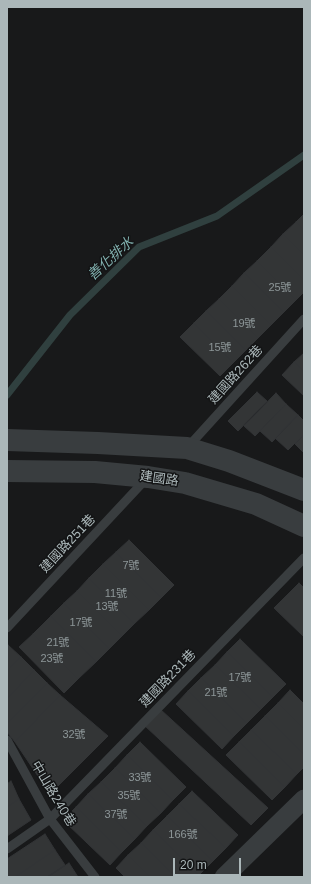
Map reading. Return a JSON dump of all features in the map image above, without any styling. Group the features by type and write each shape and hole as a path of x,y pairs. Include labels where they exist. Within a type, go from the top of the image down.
{"street":[{"path":"7,440 187,448 229,461 304,490"},
{"name":"建國路","path":"7,471 94,472 148,477 185,483 256,504 304,526"},
{"path":"224,877 304,799"}],"lane":[{"name":"建國路262巷","path":"187,448 304,319"},
{"name":"建國路251巷","path":"7,628 148,477"},
{"name":"建國路231巷","path":"7,849 50,819 304,558"},
{"name":"中山路240巷","path":"7,740 50,819 94,877"}],"building":[{"path":"304,214 304,230 296,222"},
{"path":"296,222 304,230 304,255 283,234"},
{"path":"283,234 304,255 304,280 271,247"},
{"path":"271,247 304,280 304,292 296,300 257,261"},
{"path":"257,261 296,300 284,312 244,273"},
{"path":"244,273 284,312 271,325 232,286"},
{"path":"232,286 271,325 258,338 219,299"},
{"path":"219,299 258,338 246,350 206,311"},
{"path":"206,311 246,350 233,363 194,323"},
{"path":"194,323 233,363 220,376 180,337"},
{"path":"304,353 304,371 294,362"},
{"path":"294,362 304,371 304,396 282,375"},
{"path":"257,392 267,401 238,431 228,421"},
{"path":"276,393 286,404 255,436 244,426"},
{"path":"286,404 298,415 272,442 260,431"},
{"path":"298,415 304,421 304,434 288,450 275,438"},
{"path":"304,434 304,453 295,444"},
{"path":"129,540 174,585 161,598 116,552"},
{"path":"116,552 161,598 149,610 103,564"},
{"path":"103,564 149,610 134,624 89,578"},
{"path":"89,578 134,624 122,636 77,591"},
{"path":"299,583 304,588 304,637 274,608"},
{"path":"77,591 122,636 109,649 64,603"},
{"path":"64,603 109,649 96,662 51,616"},
{"path":"51,616 96,662 78,679 33,634"},
{"path":"33,634 78,679 64,693 19,647"},
{"path":"240,639 286,684 273,697 227,652"},
{"path":"8,645 21,657 7,671 7,646"},
{"path":"227,652 273,697 261,709 215,665"},
{"path":"21,657 34,670 7,699 7,671"},
{"path":"215,665 261,709 247,723 201,678"},
{"path":"34,670 47,683 7,724 7,699"},
{"path":"201,678 247,723 234,736 188,691"},
{"path":"47,683 60,695 15,742 7,732 7,724"},
{"path":"290,690 304,704 304,729 278,703"},
{"path":"188,691 234,736 222,749 176,704"},
{"path":"60,695 108,736 50,794 15,742"},
{"path":"278,703 304,729 304,754 265,716"},
{"path":"160,709 268,808 251,825 144,725"},
{"path":"265,716 304,754 304,767 297,774 251,730"},
{"path":"251,730 297,774 285,787 239,742"},
{"path":"140,742 186,787 173,800 127,755"},
{"path":"239,742 285,787 272,800 226,755"},
{"path":"127,755 173,800 161,813 115,768"},
{"path":"115,768 161,813 147,826 101,782"},
{"path":"11,781 19,799 7,807 7,784"},
{"path":"101,782 147,826 135,839 88,794"},
{"path":"192,791 238,835 226,848 179,804"},
{"path":"88,794 135,839 122,852 76,807"},
{"path":"19,799 31,820 7,836 7,807"},
{"path":"179,804 226,848 213,861 167,816"},
{"path":"76,807 122,852 110,865 63,820"},
{"path":"167,816 213,861 199,875 153,830"},
{"path":"153,830 199,875 197,877 176,877 141,843"},
{"path":"45,834 55,850 15,877 7,877 7,859"},
{"path":"141,843 176,877 150,877 128,855"},
{"path":"55,850 65,865 47,877 15,877"},
{"path":"128,855 150,877 125,877 116,868"},
{"path":"69,863 78,877 48,877"}],"waterway":[{"name":"善化排水","path":"7,395 70,315 139,247 217,216 304,155"}]}
